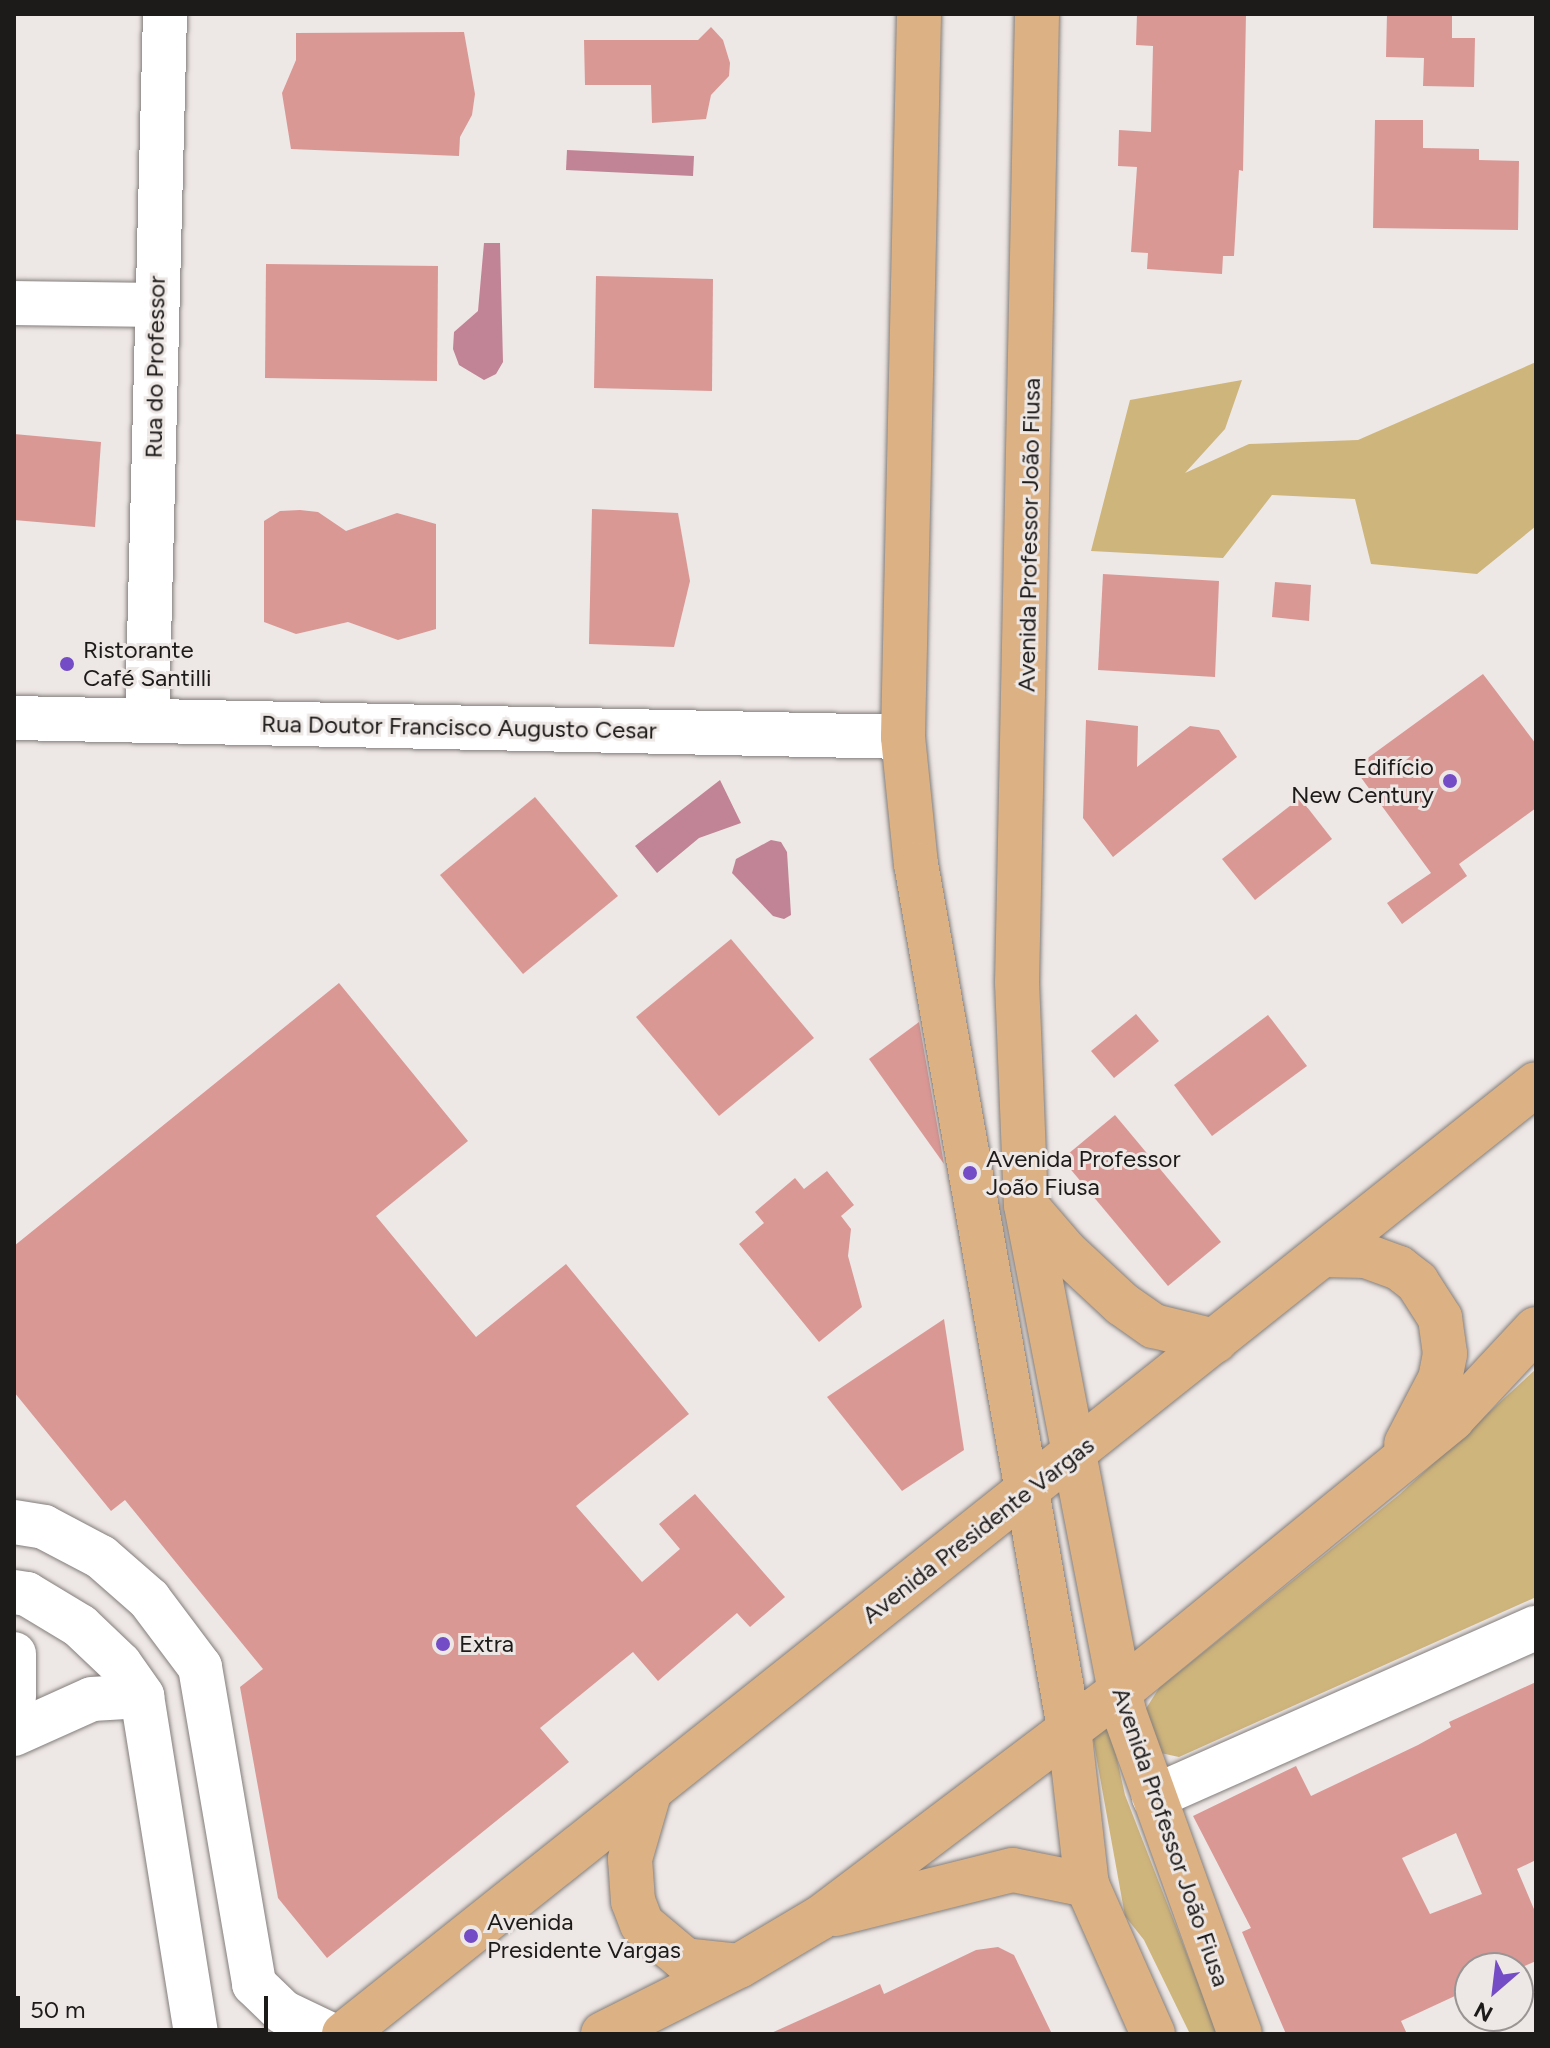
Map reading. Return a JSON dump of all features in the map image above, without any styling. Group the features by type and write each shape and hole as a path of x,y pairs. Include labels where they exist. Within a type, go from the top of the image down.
{"main road":[{"path":"919,14 903,737 916,864 1069,1728 1087,1885 1153,2034"},
{"name":"Avenida Professor João Fiusa","path":"1037,14 1017,982 1026,1205 1071,1456 1119,1692 1240,2034"},
{"name":"Avenida Presidente Vargas","path":"344,2034 1536,1084"},
{"path":"1026,1205 1065,1251 1122,1304 1154,1326 1215,1341"},
{"path":"1323,1255 1366,1256 1399,1268 1417,1282 1440,1318 1445,1354 1440,1379 1392,1466"},
{"path":"603,2034 739,1966 820,1918 1119,1692 1483,1390 1536,1329"},
{"path":"650,1790 630,1859 633,1901 642,1924 685,1960 739,1966"},
{"path":"820,1918 1013,1870 1087,1885"}],"street":[{"name":"Rua do Professor","path":"147,720 165,14"},
{"path":"14,303 156,305"},
{"name":"Rua Doutor Francisco Augusto Cesar","path":"14,718 903,737"},
{"path":"14,1522 44,1527 101,1557 149,1599 200,1667 218,1751 254,1984 283,2012 329,2034"},
{"path":"14,1592 27,1594 80,1626 120,1664 142,1696 196,2034"},
{"path":"1154,1797 1536,1628"},
{"path":"14,1654 14,1697"},
{"path":"14,1734 92,1699 142,1696"},
{"path":"152,1758 218,1751"}],"shaded area":[{"path":"567,150 694,156 693,176 566,170"},
{"path":"484,243 500,243 503,362 496,374 484,380 459,365 453,349 454,332 478,311"},
{"path":"1536,362 1536,526 1477,574 1371,564 1355,499 1272,495 1223,558 1091,551 1130,400 1242,380 1225,429 1185,473 1249,444 1358,440"},
{"path":"720,780 741,823 699,838 657,873 635,846"},
{"path":"771,840 781,842 787,852 791,915 784,919 773,916 732,873 736,859"},
{"path":"1536,1369 1536,1597 1179,1757 1142,1749 1140,1718 1159,1688 1400,1494"},
{"path":"1108,1719 1125,1795 1218,2034 1190,2034 1144,1940 1125,1916 1092,1733"}],"building":[{"path":"1137,14 1246,14 1243,171 1239,170 1234,256 1223,256 1222,274 1147,269 1148,253 1131,252 1137,167 1118,166 1119,130 1151,132 1153,46 1136,45"},
{"path":"1387,14 1452,14 1452,38 1475,38 1474,87 1423,86 1424,58 1386,57"},
{"path":"711,27 723,40 730,63 729,76 711,95 706,119 652,123 651,85 585,85 584,40 698,40"},
{"path":"464,32 475,94 472,115 460,137 459,156 291,149 282,93 296,60 296,33"},
{"path":"1375,120 1423,120 1423,148 1479,149 1479,160 1519,161 1518,230 1373,228"},
{"path":"266,264 438,266 437,381 265,378"},
{"path":"596,276 713,279 712,391 594,388"},
{"path":"14,434 101,442 95,527 14,520"},
{"path":"592,509 678,513 690,581 674,647 589,644"},
{"path":"280,511 318,512 346,531 397,513 436,524 436,629 398,640 348,622 296,634 264,622 264,521"},
{"path":"1103,574 1219,581 1215,677 1098,670"},
{"path":"1275,582 1311,585 1309,621 1272,617"},
{"name":"Edifício New Century","path":"1483,674 1536,744 1536,808 1459,864 1467,876 1402,924 1387,903 1431,873 1354,768"},
{"path":"1086,720 1138,726 1137,767 1190,726 1219,730 1237,757 1113,857 1083,818"},
{"path":"535,797 618,896 523,974 440,875"},
{"path":"1300,798 1332,839 1255,900 1222,859"},
{"path":"731,939 814,1038 719,1116 636,1017"},
{"path":"339,983 468,1141 376,1216 476,1337 566,1264 689,1414 576,1506 642,1582 680,1549 659,1524 695,1494 785,1597 750,1627 737,1613 658,1681 633,1652 540,1728 569,1762 327,1958 278,1898 240,1687 263,1669 125,1500 111,1511 14,1392 14,1246"},
{"path":"1136,1014 1159,1041 1114,1078 1091,1051"},
{"path":"1268,1015 1307,1066 1212,1136 1174,1085"},
{"path":"919,1022 944,1164 869,1059"},
{"path":"1115,1115 1221,1242 1168,1286 1062,1159"},
{"path":"827,1171 854,1205 841,1216 851,1229 848,1256 862,1307 819,1342 739,1244 764,1223 755,1212 795,1178 804,1189"},
{"path":"944,1319 964,1450 902,1491 827,1397"},
{"path":"1536,1682 1536,1860 1517,1869 1536,1914 1536,1961 1534,1952 1454,1952 1454,1996 1401,2021 1407,2034 1286,2034 1242,1932 1251,1928 1193,1816 1296,1766 1311,1796 1451,1727 1449,1722","holes":["1456,1833 1482,1894 1430,1914 1402,1858"]},
{"path":"998,1947 1014,1955 1052,2034 769,2034 880,1984 884,1994 976,1950"}],"place":[{"name":"Ristorante Café Santilli","path":"67,664"},
{"name":"Edifício New Century","path":"1450,781"},
{"name":"Avenida Professor João Fiusa","path":"970,1173"},
{"name":"Extra","path":"443,1644"},
{"name":"Avenida Presidente Vargas","path":"471,1936"}]}
